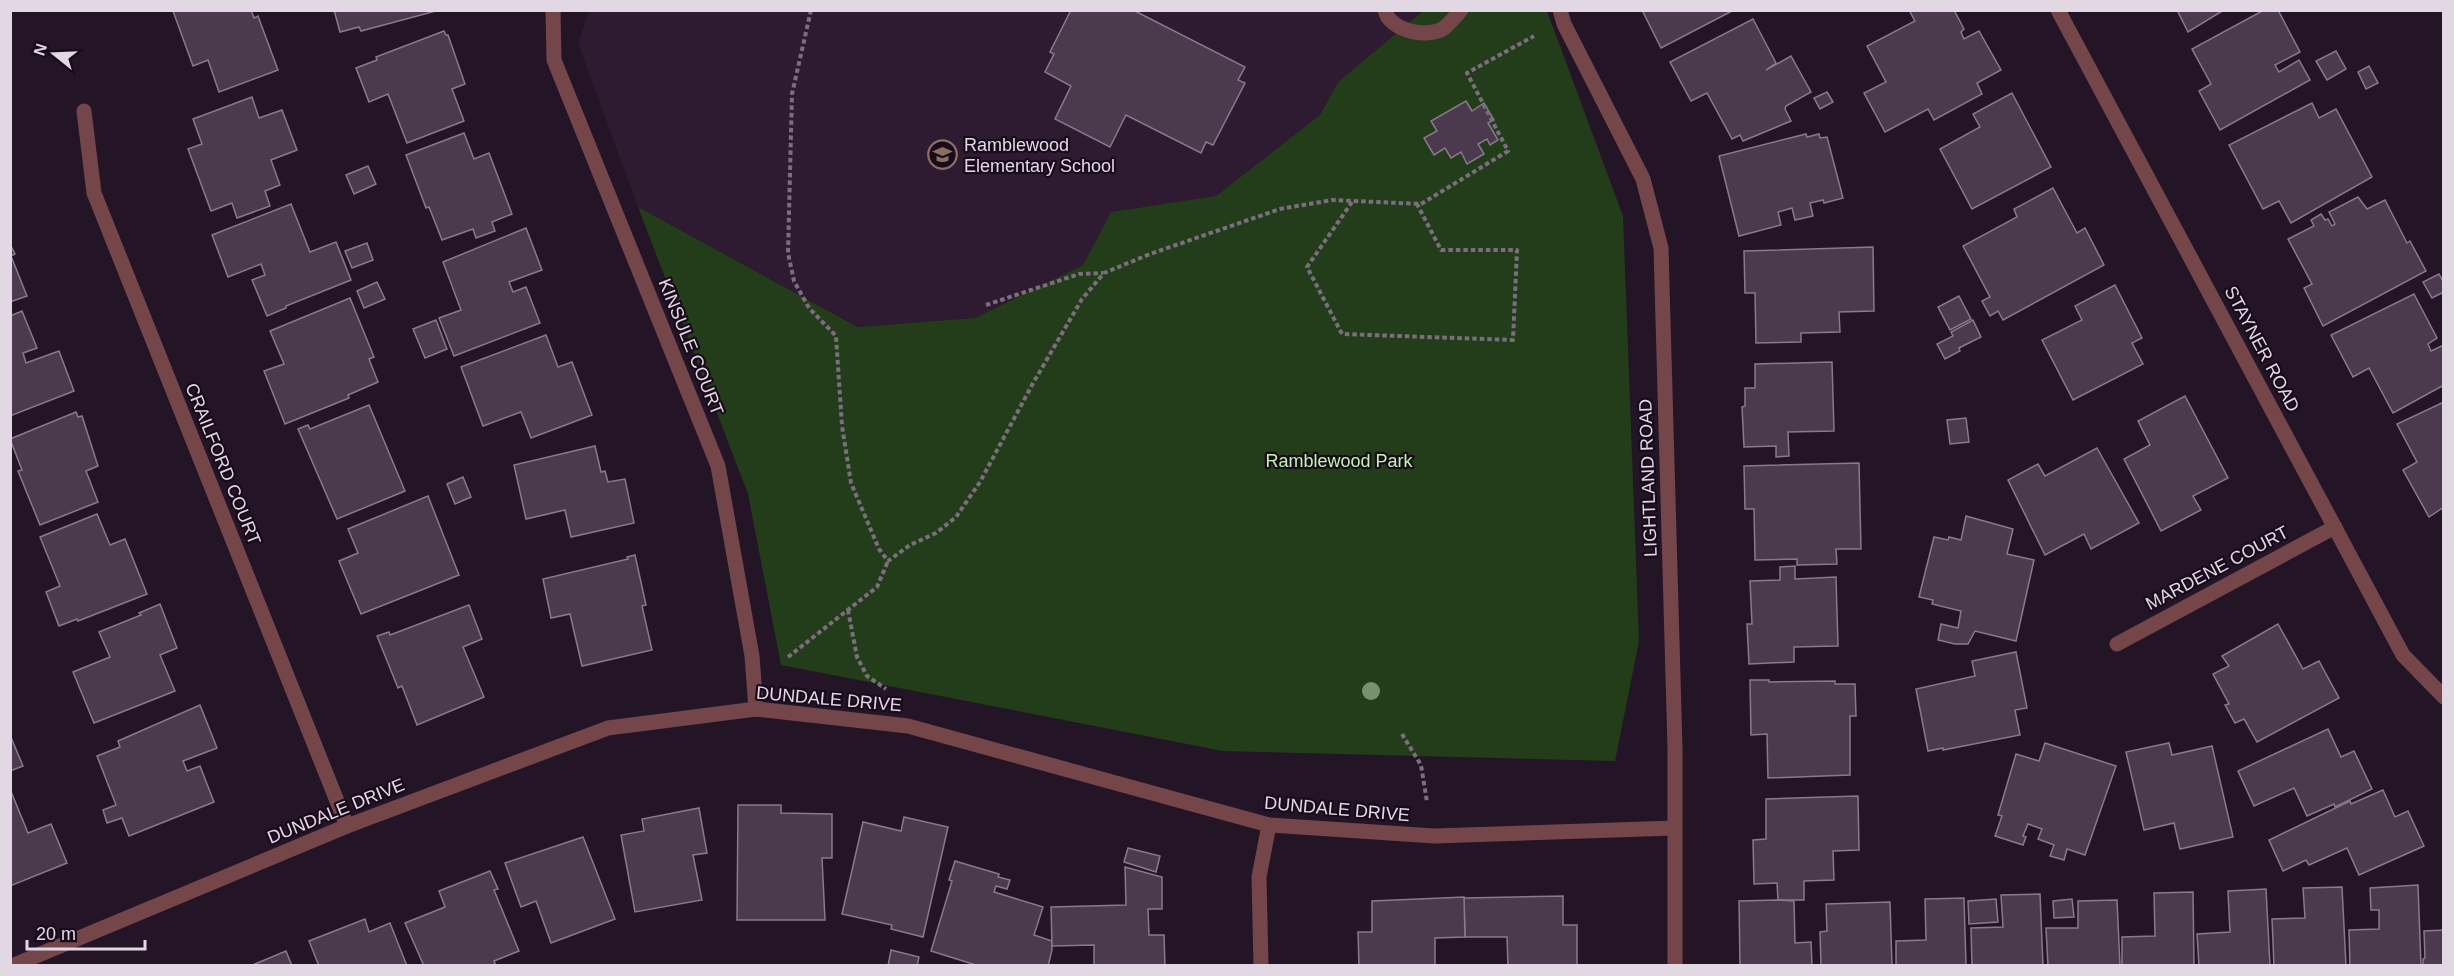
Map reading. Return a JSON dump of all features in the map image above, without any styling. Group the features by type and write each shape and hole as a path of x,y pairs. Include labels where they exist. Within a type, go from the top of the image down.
{"street":[{"name":"KINSULE COURT","path":"553,10 554,60 718,466 752,656 756,709"},
{"path":"1385,10 1386,15 1400,27 1420,34 1442,29 1461,10"},
{"name":"LIGHTLAND ROAD","path":"1560,10 1564,24 1643,179 1660,248 1675,748 1675,966"},
{"name":"STAYNER ROAD","path":"2058,10 2403,655 2444,697"},
{"name":"CRAILFORD COURT","path":"84,111 94,193 346,826"},
{"name":"MARDENE COURT","path":"2117,644 2335,527"},
{"name":"DUNDALE DRIVE","path":"12,966 346,826 608,728 756,709 908,726 1269,825 1434,836 1675,828"},
{"path":"1261,966 1258,877 1269,825"}],"path":[{"path":"811,10 792,94 788,253 794,281 810,308 836,336 842,426 851,483 879,549 888,561"},
{"path":"986,305 1079,274 1104,273 1150,254 1280,209 1332,200 1421,204 1508,151 1467,73 1534,36"},
{"path":"1352,201 1307,267 1342,334 1513,340 1517,250 1441,250 1417,204"},
{"path":"788,657 877,587 888,561 910,545 936,533 956,517 980,482 1032,385 1082,299 1104,273"},
{"path":"848,610 857,657 867,676 886,689"},
{"path":"1402,734 1421,765 1427,802"}],"shaded area":[{"name":"Ramblewood Elementary School","path":"589,10 1423,11 1338,82 1320,115 1216,196 1111,212 1083,265 975,318 859,327 638,207 578,43"}],"green space":[{"name":"Ramblewood Park","path":"1423,11 1547,11 1623,216 1639,641 1615,761 1223,751 781,665 748,494 638,207 858,327 975,318 1083,265 1111,212 1216,196 1320,115 1338,82"}],"building":[{"path":"251,10 254,18 258,16 278,70 219,92 208,60 193,66 173,11"},
{"path":"334,10 436,11 361,31 359,27 340,32"},
{"path":"1071,10 1133,10 1245,67 1238,80 1245,83 1213,145 1206,142 1201,153 1126,115 1110,147 1055,119 1071,86 1045,72 1054,54 1050,52"},
{"path":"1642,10 1731,10 1732,11 1661,48"},
{"path":"1909,10 1954,10 1964,29 1961,32 1964,39 1979,31 2001,70 1977,83 1982,94 1934,120 1928,109 1885,132 1864,93 1886,82 1867,46 1915,21"},
{"path":"2177,10 2224,10 2188,32"},
{"path":"2264,10 2278,10 2300,52 2275,65 2279,72 2299,60 2310,80 2220,130 2199,91 2211,84 2192,49"},
{"path":"1753,19 1776,63 1766,70 1791,56 1811,92 1786,106 1785,109 1791,121 1743,141 1740,135 1732,139 1707,93 1691,101 1670,62"},
{"path":"444,31 448,35 465,84 452,89 464,121 407,143 388,94 369,102 356,68 377,60 376,57"},
{"path":"2336,51 2346,69 2327,80 2316,61"},
{"path":"2369,66 2378,83 2366,89 2358,72"},
{"path":"1827,92 1833,102 1820,109 1814,98"},
{"path":"2012,93 2051,167 1972,209 1940,149 1980,127 1973,114"},
{"path":"252,97 259,118 282,110 297,150 271,160 280,185 265,191 270,206 237,218 232,203 211,211 188,149 202,144 193,119"},
{"path":"1466,101 1472,111 1484,103 1494,120 1488,123 1498,140 1490,145 1487,139 1478,144 1484,154 1467,164 1461,152 1451,158 1445,148 1434,155 1424,138 1437,131 1431,121"},
{"path":"2312,103 2319,118 2336,109 2372,177 2291,223 2279,201 2263,209 2229,145"},
{"path":"464,133 474,159 489,153 512,214 492,222 495,231 476,238 473,229 442,240 429,207 426,208 406,155"},
{"path":"1806,134 1807,137 1819,134 1820,138 1827,137 1843,198 1824,203 1823,200 1810,203 1813,216 1795,220 1792,208 1778,212 1781,225 1739,236 1719,156"},
{"path":"368,166 376,184 354,194 346,175"},
{"path":"2053,188 2077,233 2085,228 2104,265 2003,320 1998,311 1990,316 1982,301 1990,297 1963,246 2017,217 2014,209"},
{"path":"2358,197 2367,209 2385,200 2407,243 2410,241 2426,271 2323,326 2304,288 2312,284 2288,239 2314,226 2311,220 2321,214 2332,226 2335,224 2329,212"},
{"path":"291,204 310,252 336,242 351,280 267,316 252,280 265,275 261,264 228,277 212,235"},
{"path":"526,228 542,270 509,282 513,292 526,287 540,323 454,356 439,318 461,310 443,262"},
{"path":"367,243 373,260 352,268 345,251"},
{"path":"10,244 15,254 11,256 27,296 10,302"},
{"path":"1873,247 1874,311 1839,312 1840,332 1801,333 1801,342 1756,343 1755,293 1745,293 1744,251"},
{"path":"2439,274 2444,283 2444,292 2432,298 2423,282"},
{"path":"377,282 385,299 364,308 357,291"},
{"path":"2115,285 2142,338 2132,343 2143,364 2073,400 2042,340 2082,320 2075,306"},
{"path":"2414,294 2437,338 2428,344 2431,351 2444,345 2444,385 2393,413 2369,368 2353,377 2331,335"},
{"path":"1959,296 1971,319 1950,330 1938,307"},
{"path":"350,298 374,357 369,359 378,382 348,395 349,398 285,424 264,371 284,364 270,331"},
{"path":"22,311 37,348 23,353 26,363 59,351 74,391 10,416 10,316"},
{"path":"436,320 447,349 425,358 413,329"},
{"path":"1973,320 1981,337 1959,348 1960,351 1945,359 1937,344 1953,336 1951,332"},
{"path":"546,335 558,367 572,362 592,415 531,438 521,412 483,426 461,367"},
{"path":"1832,362 1834,431 1788,432 1789,456 1776,457 1776,446 1744,447 1742,407 1745,406 1745,388 1755,388 1755,364"},
{"path":"2185,396 2228,478 2193,496 2201,510 2161,531 2124,459 2150,445 2138,421"},
{"path":"2444,402 2444,507 2429,517 2403,470 2417,462 2397,424"},
{"path":"369,405 405,491 337,519 298,429 308,425 310,429"},
{"path":"76,412 78,417 82,416 98,466 86,471 98,502 40,525 18,471 22,470 10,439"},
{"path":"1966,418 1969,442 1950,444 1947,420"},
{"path":"595,446 601,472 605,471 608,482 625,479 634,523 571,537 565,510 526,519 514,465"},
{"path":"2097,448 2139,523 2091,549 2084,534 2045,555 2008,480 2038,464 2045,476"},
{"path":"1859,463 1861,549 1836,549 1837,564 1797,565 1797,559 1755,560 1754,509 1745,509 1744,466"},
{"path":"463,477 471,497 455,504 447,484"},
{"path":"428,496 459,575 361,614 339,561 358,553 348,529"},
{"path":"97,514 110,545 125,539 147,594 59,626 46,592 60,586 40,537"},
{"path":"1966,516 2013,529 2007,554 2034,560 2016,641 1975,631 1968,644 1938,640 1941,624 1958,628 1961,611 1932,604 1933,600 1919,597 1934,537 1961,540"},
{"path":"635,555 646,605 642,606 652,650 582,666 570,614 551,618 543,579 628,559 627,557"},
{"path":"1795,566 1795,579 1836,577 1838,646 1794,647 1794,662 1749,664 1747,624 1752,624 1750,581 1780,580 1780,567"},
{"path":"160,604 177,648 160,655 175,691 94,723 73,672 110,657 99,632 141,615 139,613"},
{"path":"469,605 482,639 463,647 484,697 417,725 402,686 398,688 377,636 389,632 390,635"},
{"path":"2278,624 2303,669 2319,661 2339,698 2257,742 2244,719 2235,723 2225,705 2229,704 2213,674 2229,666 2222,656"},
{"path":"2016,652 2027,708 2015,710 2020,735 1928,751 1916,689 1975,676 1972,661"},
{"path":"1750,680 1835,681 1835,684 1855,684 1856,716 1850,716 1850,775 1768,778 1767,734 1751,735"},
{"path":"200,705 217,748 183,761 187,771 200,766 214,802 129,836 122,818 107,823 103,810 116,805 97,756 120,747 118,741"},
{"path":"2328,729 2341,757 2354,751 2372,789 2335,807 2334,804 2307,816 2294,788 2254,806 2238,771"},
{"path":"10,735 23,766 10,771"},
{"path":"2045,743 2116,766 2085,855 2067,849 2064,860 2050,856 2054,845 2038,839 2042,829 2028,824 2023,836 2026,837 2023,845 1995,836 2002,816 1998,815 2016,754 2039,761"},
{"path":"2169,743 2172,755 2212,746 2233,837 2180,849 2174,823 2144,830 2126,752"},
{"path":"10,789 28,833 51,824 67,863 10,886"},
{"path":"2383,790 2395,817 2408,811 2424,846 2359,875 2347,848 2309,865 2306,860 2283,871 2269,840 2350,801 2351,804"},
{"path":"1858,796 1859,850 1833,851 1834,880 1804,881 1804,900 1778,900 1777,883 1754,884 1753,840 1766,839 1766,799"},
{"path":"738,805 781,805 781,813 832,814 832,858 822,858 825,920 737,920"},
{"path":"699,808 707,853 693,855 702,900 635,912 621,835 644,831 642,819"},
{"path":"904,817 948,827 923,937 891,929 892,925 842,914 863,822 901,831"},
{"path":"583,837 615,919 551,943 536,901 521,907 505,863"},
{"path":"1128,848 1160,856 1156,872 1124,862"},
{"path":"955,861 999,874 998,877 1010,880 1007,889 996,886 994,892 1043,907 1034,935 1052,941 1048,966 979,966 931,951 952,881 949,880"},
{"path":"1125,867 1162,877 1162,909 1148,909 1149,935 1164,935 1165,966 1094,966 1094,945 1052,946 1051,907 1126,905"},
{"path":"490,871 498,889 494,890 519,951 494,961 496,966 424,966 405,923 445,907 439,891"},
{"path":"2418,885 2421,966 2350,966 2349,930 2379,929 2379,910 2371,910 2370,888"},
{"path":"2342,887 2346,966 2274,966 2272,919 2305,918 2303,888"},
{"path":"2266,889 2270,966 2199,966 2197,934 2230,932 2228,891"},
{"path":"2193,892 2194,966 2122,966 2122,937 2155,936 2154,893"},
{"path":"2040,894 2043,966 1972,966 1971,928 2003,927 2001,895"},
{"path":"1563,896 1563,925 1577,925 1577,966 1508,966 1507,937 1465,937 1464,898"},
{"path":"1464,897 1465,937 1435,938 1435,966 1359,966 1358,932 1372,932 1372,901"},
{"path":"1964,898 1966,966 1896,966 1896,941 1926,940 1925,899"},
{"path":"1996,899 1998,922 1969,924 1968,901"},
{"path":"2072,899 2074,917 2054,918 2053,901"},
{"path":"2117,900 2120,966 2048,966 2046,928 2078,928 2078,901"},
{"path":"1739,901 1794,901 1795,943 1811,942 1812,966 1740,966"},
{"path":"1890,902 1892,966 1821,966 1820,932 1827,931 1826,904"},
{"path":"365,919 369,932 390,923 407,966 319,966 309,941"},
{"path":"2444,930 2444,966 2423,966 2424,931"},
{"path":"891,950 919,957 917,966 888,966"},
{"path":"286,951 292,966 250,966"}],"place":[{"name":"Ramblewood Elementary School","path":"943,155"}]}
